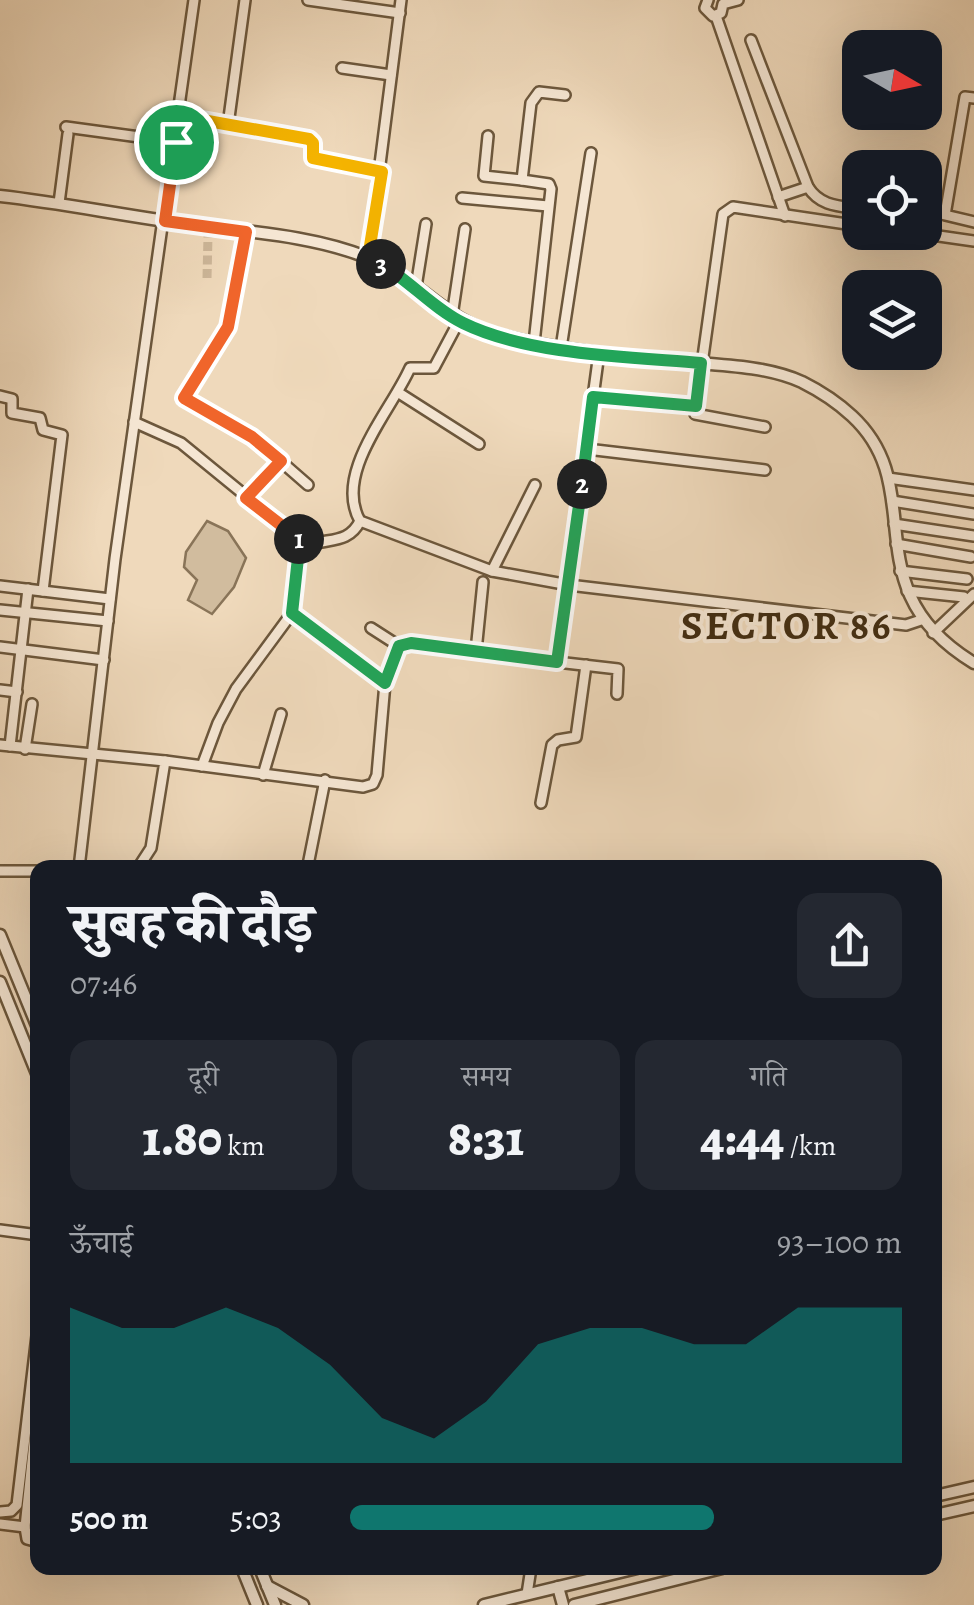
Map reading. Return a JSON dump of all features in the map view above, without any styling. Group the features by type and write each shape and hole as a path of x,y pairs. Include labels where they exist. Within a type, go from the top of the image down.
{"street":[{"path":"80,860 110,599 194,0"},
{"path":"228,125 245,0"},
{"path":"308,0 400,13"},
{"path":"368,258 401,0"},
{"path":"708,0 706,11 716,16"},
{"path":"738,0 722,2 716,16 785,216"},
{"path":"751,40 808,187 816,200 842,206"},
{"path":"342,68 392,75"},
{"path":"522,180 532,97 539,92 565,95"},
{"path":"974,98 965,97 945,216 974,222"},
{"path":"180,116 309,139 313,143 313,158 382,172"},
{"path":"59,203 67,130 176,142"},
{"path":"488,136 484,176 549,184 534,343"},
{"path":"560,348 591,153"},
{"path":"778,197 808,187"},
{"path":"0,196 165,221 208,232 246,232 319,244 368,258 416,287 456,318 534,343 782,376 831,399 864,428 888,478 905,591 921,620 944,644 974,663"},
{"path":"462,198 548,206"},
{"path":"765,427 697,418 723,214 733,207 842,224"},
{"path":"416,287 426,224"},
{"path":"360,521 354,500 362,451 412,366 436,366 456,318 465,229"},
{"path":"246,232 228,327 184,398 252,437 308,484"},
{"path":"942,236 974,240"},
{"path":"557,662 599,353"},
{"path":"399,393 479,444"},
{"path":"0,396 12,399 12,414 40,418 43,430 62,435 43,591"},
{"path":"593,397 696,406"},
{"path":"134,422 181,443 306,545 342,539 360,521"},
{"path":"587,448 765,470"},
{"path":"246,498 281,461"},
{"path":"888,478 974,490"},
{"path":"492,572 535,485"},
{"path":"892,502 974,514"},
{"path":"360,521 492,572 569,585 906,625 921,620"},
{"path":"894,524 974,536"},
{"path":"896,544 971,557"},
{"path":"202,766 236,689 292,613 298,558 306,545"},
{"path":"900,571 966,579"},
{"path":"476,651 483,582"},
{"path":"0,586 110,599"},
{"path":"28,589 13,724 5,746 25,750 165,760 364,787 373,784 385,683 399,646"},
{"path":"905,591 969,596"},
{"path":"934,633 969,596"},
{"path":"0,610 108,621"},
{"path":"292,613 385,683"},
{"path":"371,628 399,646 411,643 618,669 617,694"},
{"path":"0,647 104,660"},
{"path":"541,803 552,744 576,737 586,665"},
{"path":"0,690 17,692"},
{"path":"25,750 32,704"},
{"path":"264,775 281,714"},
{"path":"0,723 13,724"},
{"path":"143,860 151,848 165,760"},
{"path":"309,860 325,780"},
{"path":"0,871 30,871"},
{"path":"0,935 30,1008"},
{"path":"0,982 30,1056"},
{"path":"0,1230 30,1234"},
{"path":"0,1512 11,1511 17,1504 30,1394"},
{"path":"30,1480 25,1527 30,1540"},
{"path":"942,1494 974,1487"},
{"path":"942,1513 974,1506"},
{"path":"0,1524 25,1527"},
{"path":"245,1575 257,1605"},
{"path":"263,1575 275,1605"},
{"path":"526,1594 530,1575"},
{"path":"484,1605 608,1575"},
{"path":"574,1605 694,1575"},
{"path":"268,1586 304,1605"},
{"path":"558,1587 563,1605"}],"shaded area":[{"path":"207,521 228,531 246,558 234,587 212,614 188,600 197,580 184,567 186,552"}],"tunnel":[{"path":"207,278 208,236"}],"district":[{"name":"SECTOR 86","path":"787,625"}],"route":[{"path":"180,116 309,139 313,143 313,158 382,172 368,258 398,274 464,324 560,348 701,363 696,406 593,397 557,662 411,643 399,646 392,656 385,683 292,613 298,558 306,545 246,498 281,461 252,437 184,398 228,327 246,232 165,221 176,142 180,116"}]}
